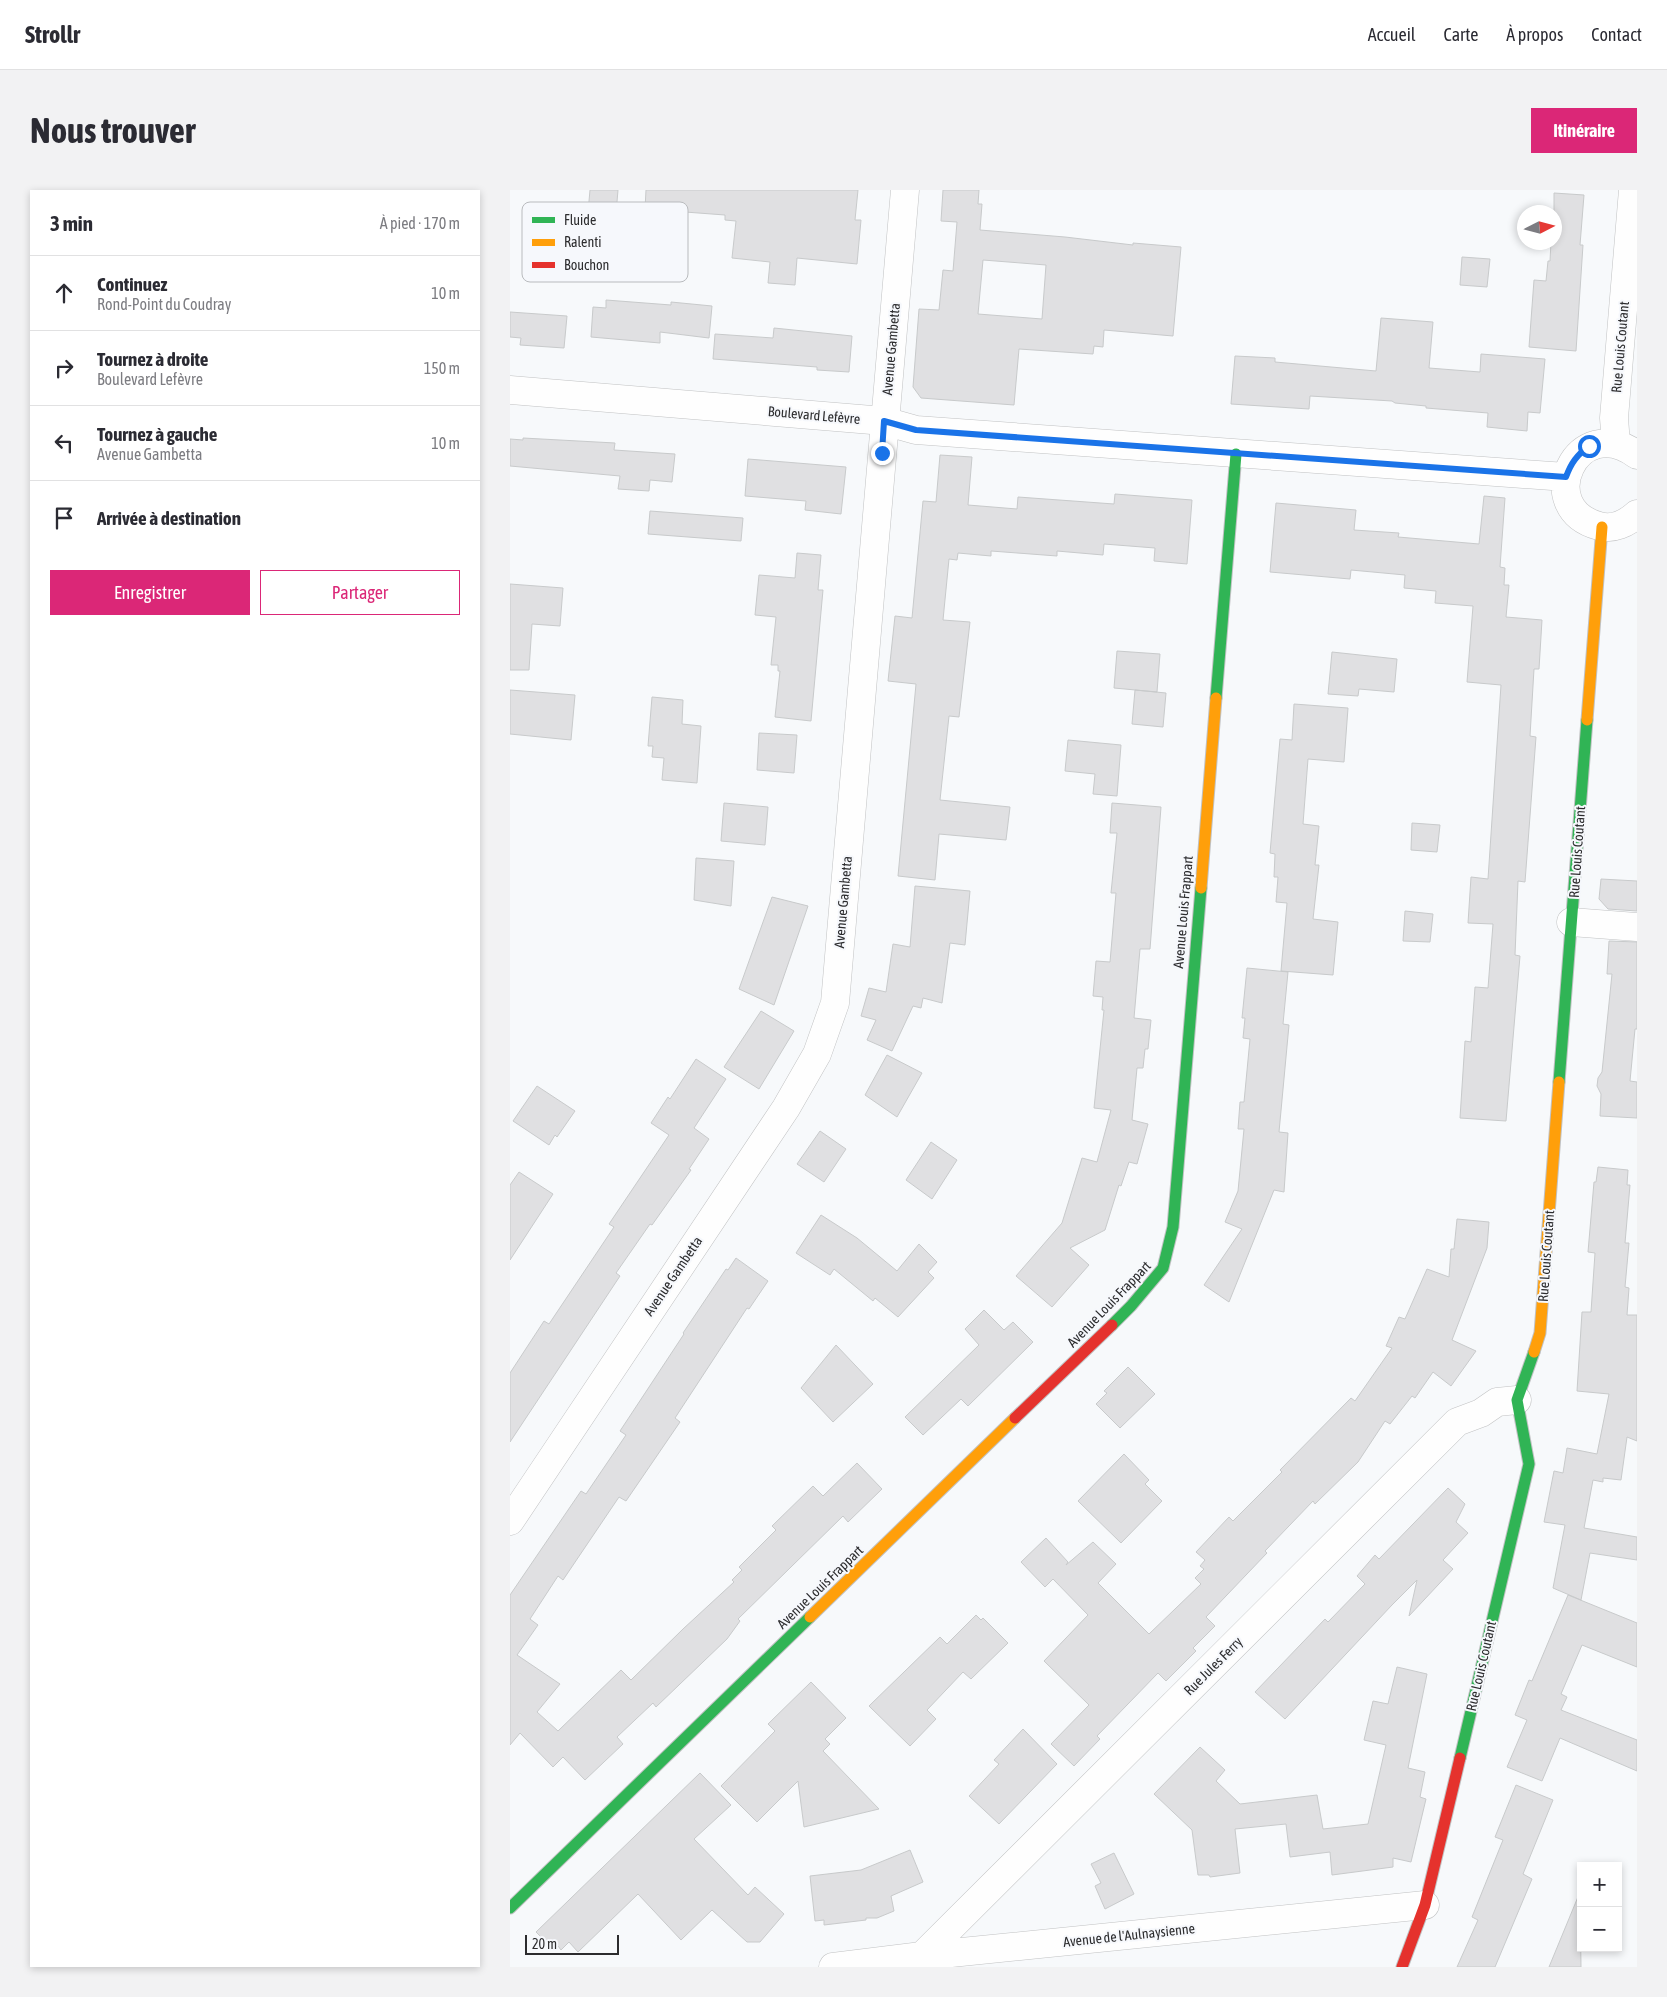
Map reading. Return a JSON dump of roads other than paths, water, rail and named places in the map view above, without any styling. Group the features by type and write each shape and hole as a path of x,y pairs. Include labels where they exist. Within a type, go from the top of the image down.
{"street":[{"name":"Avenue Gambetta","path":"510,1521 786,1108 817,1054 835,1003 905,190"},
{"name":"Rue Louis Coutant","path":"1626,450 1614,418 1633,190"},
{"name":"Boulevard Lefèvre","path":"510,390 884,421 916,430 1566,477"},
{"path":"1626,450 1602,443 1589,446 1578,454 1570,464 1565,490 1569,504 1578,515 1589,523 1602,527 1614,526 1626,523 1637,514"},
{"name":"Avenue Louis Frappart","path":"510,1908 1131,1306 1163,1268 1172,1228 1236,454"},
{"name":"Rue Louis Coutant","path":"1402,1967 1425,1905 1529,1464 1518,1400 1540,1333 1602,527"},
{"path":"1572,922 1637,927"},
{"name":"Rue Jules Ferry","path":"922,1956 1457,1422 1481,1414 1497,1402 1518,1400"},
{"name":"Avenue de l'Aulnaysienne","path":"833,1967 922,1956 1425,1905"}]}
